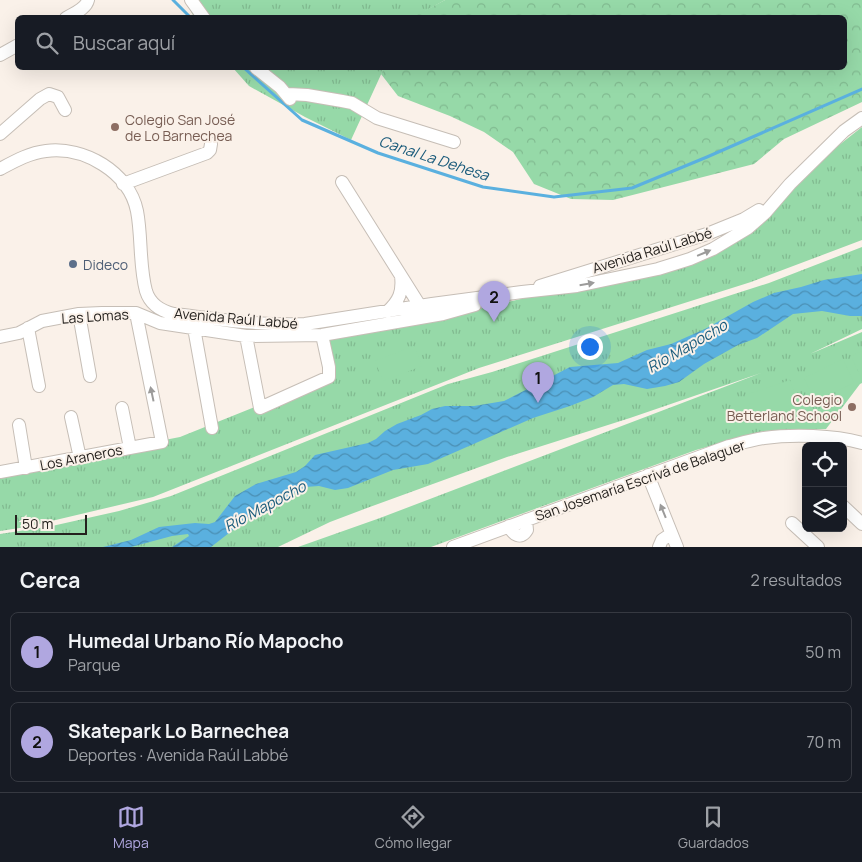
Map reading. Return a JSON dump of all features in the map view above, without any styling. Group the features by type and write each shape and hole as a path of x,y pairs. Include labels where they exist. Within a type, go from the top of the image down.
{"street":[{"path":"71,15 82,9 88,0"},
{"path":"191,0 202,15"},
{"path":"0,55 15,47"},
{"path":"258,70 289,96 307,95 342,101 352,104 377,118 454,142"},
{"path":"0,134 40,99 49,94 58,97 65,110"},
{"name":"Avenida Raúl Labbé","path":"147,295 156,306 168,313 269,324 305,324 420,306 577,286 658,269 700,255 732,238 765,213 777,197 844,131 862,118"},
{"path":"123,184 207,153 210,150 211,144"},
{"path":"0,169 28,155 46,151 63,151 78,153 98,161 109,169 123,184 136,210 147,295 143,308 136,313 142,346"},
{"path":"342,182 420,306 418,317 413,319"},
{"name":"Avenida Raúl Labbé","path":"516,293 707,234 744,219 777,197"},
{"path":"658,269 673,259 672,249 666,246"},
{"path":"387,312 395,305 400,296 401,276"},
{"name":"Las Lomas","path":"0,337 19,333 42,321 79,314 136,313 160,323 246,336 322,335 443,314 516,293"},
{"path":"79,314 90,376"},
{"path":"142,346 151,330 160,323"},
{"path":"28,328 39,386"},
{"path":"194,328 212,428"},
{"path":"246,336 260,408 329,377 329,367 322,335"},
{"name":"Los Araneros","path":"0,472 162,442 142,346"},
{"path":"122,408 130,448"},
{"path":"71,418 80,458"},
{"path":"19,424 26,468"},
{"name":"San Josemaría Escrivá de Balaguer","path":"453,547 710,452 764,438 813,437 862,443"},
{"path":"648,475 677,547"},
{"path":"847,510 862,524"},
{"path":"510,526 514,534 524,541 528,528 526,520"},
{"path":"792,522 818,547"},
{"path":"659,547 662,540 672,534"}],"green space":[{"path":"185,0 445,0 418,15 193,15"},
{"path":"445,0 862,0 862,102 784,139 754,164 613,200 571,199 534,184 513,152 484,132 450,116 398,96 381,74 383,70 847,70 847,15 417,15"},
{"path":"235,70 383,70 351,140 249,86"},
{"path":"862,127 862,240 751,282 479,368 153,497 26,527 0,531 0,472 180,437 327,378 325,340 410,325 693,261 782,201 829,153"},
{"path":"862,247 862,329 810,354 862,332 862,383 826,429 764,431 696,450 431,547 298,547 380,518 761,373 630,418 507,457 330,522 278,547 0,547 0,534 52,526 119,511 171,496 448,384 492,372 769,283"},
{"path":"414,346 422,366 383,381 375,361"},
{"path":"862,351 862,380 851,356"},
{"path":"843,359 854,383 815,401 804,378"},
{"path":"790,380 799,406 755,420 746,395"}],"water":[{"name":"Río Mapocho","path":"862,274 862,316 822,311 793,314 757,338 738,345 704,364 679,382 647,389 624,384 613,385 593,397 533,418 428,464 393,470 348,488 335,490 319,486 305,487 247,519 211,547 172,547 189,536 188,534 172,536 131,547 103,547 131,540 159,527 215,522 235,496 256,484 296,472 305,466 315,455 368,443 397,424 432,409 445,406 474,406 504,401 570,367 618,363 647,350 671,344 705,329 753,302 774,293 824,280"}],"waterway":[{"name":"Canal La Dehesa","path":"173,0 188,15"},
{"name":"Canal La Dehesa","path":"246,70 302,120 378,153 483,187 554,197 632,188 862,89"}],"place":[{"name":"Colegio San José de Lo Barnechea","path":"115,127"},
{"name":"Dideco","path":"73,264"},
{"name":"Skatepark Lo Barnechea","path":"494,322"},
{"name":"Humedal Urbano Río Mapocho","path":"538,403"},
{"name":"Colegio Betterland School","path":"852,407"}]}
